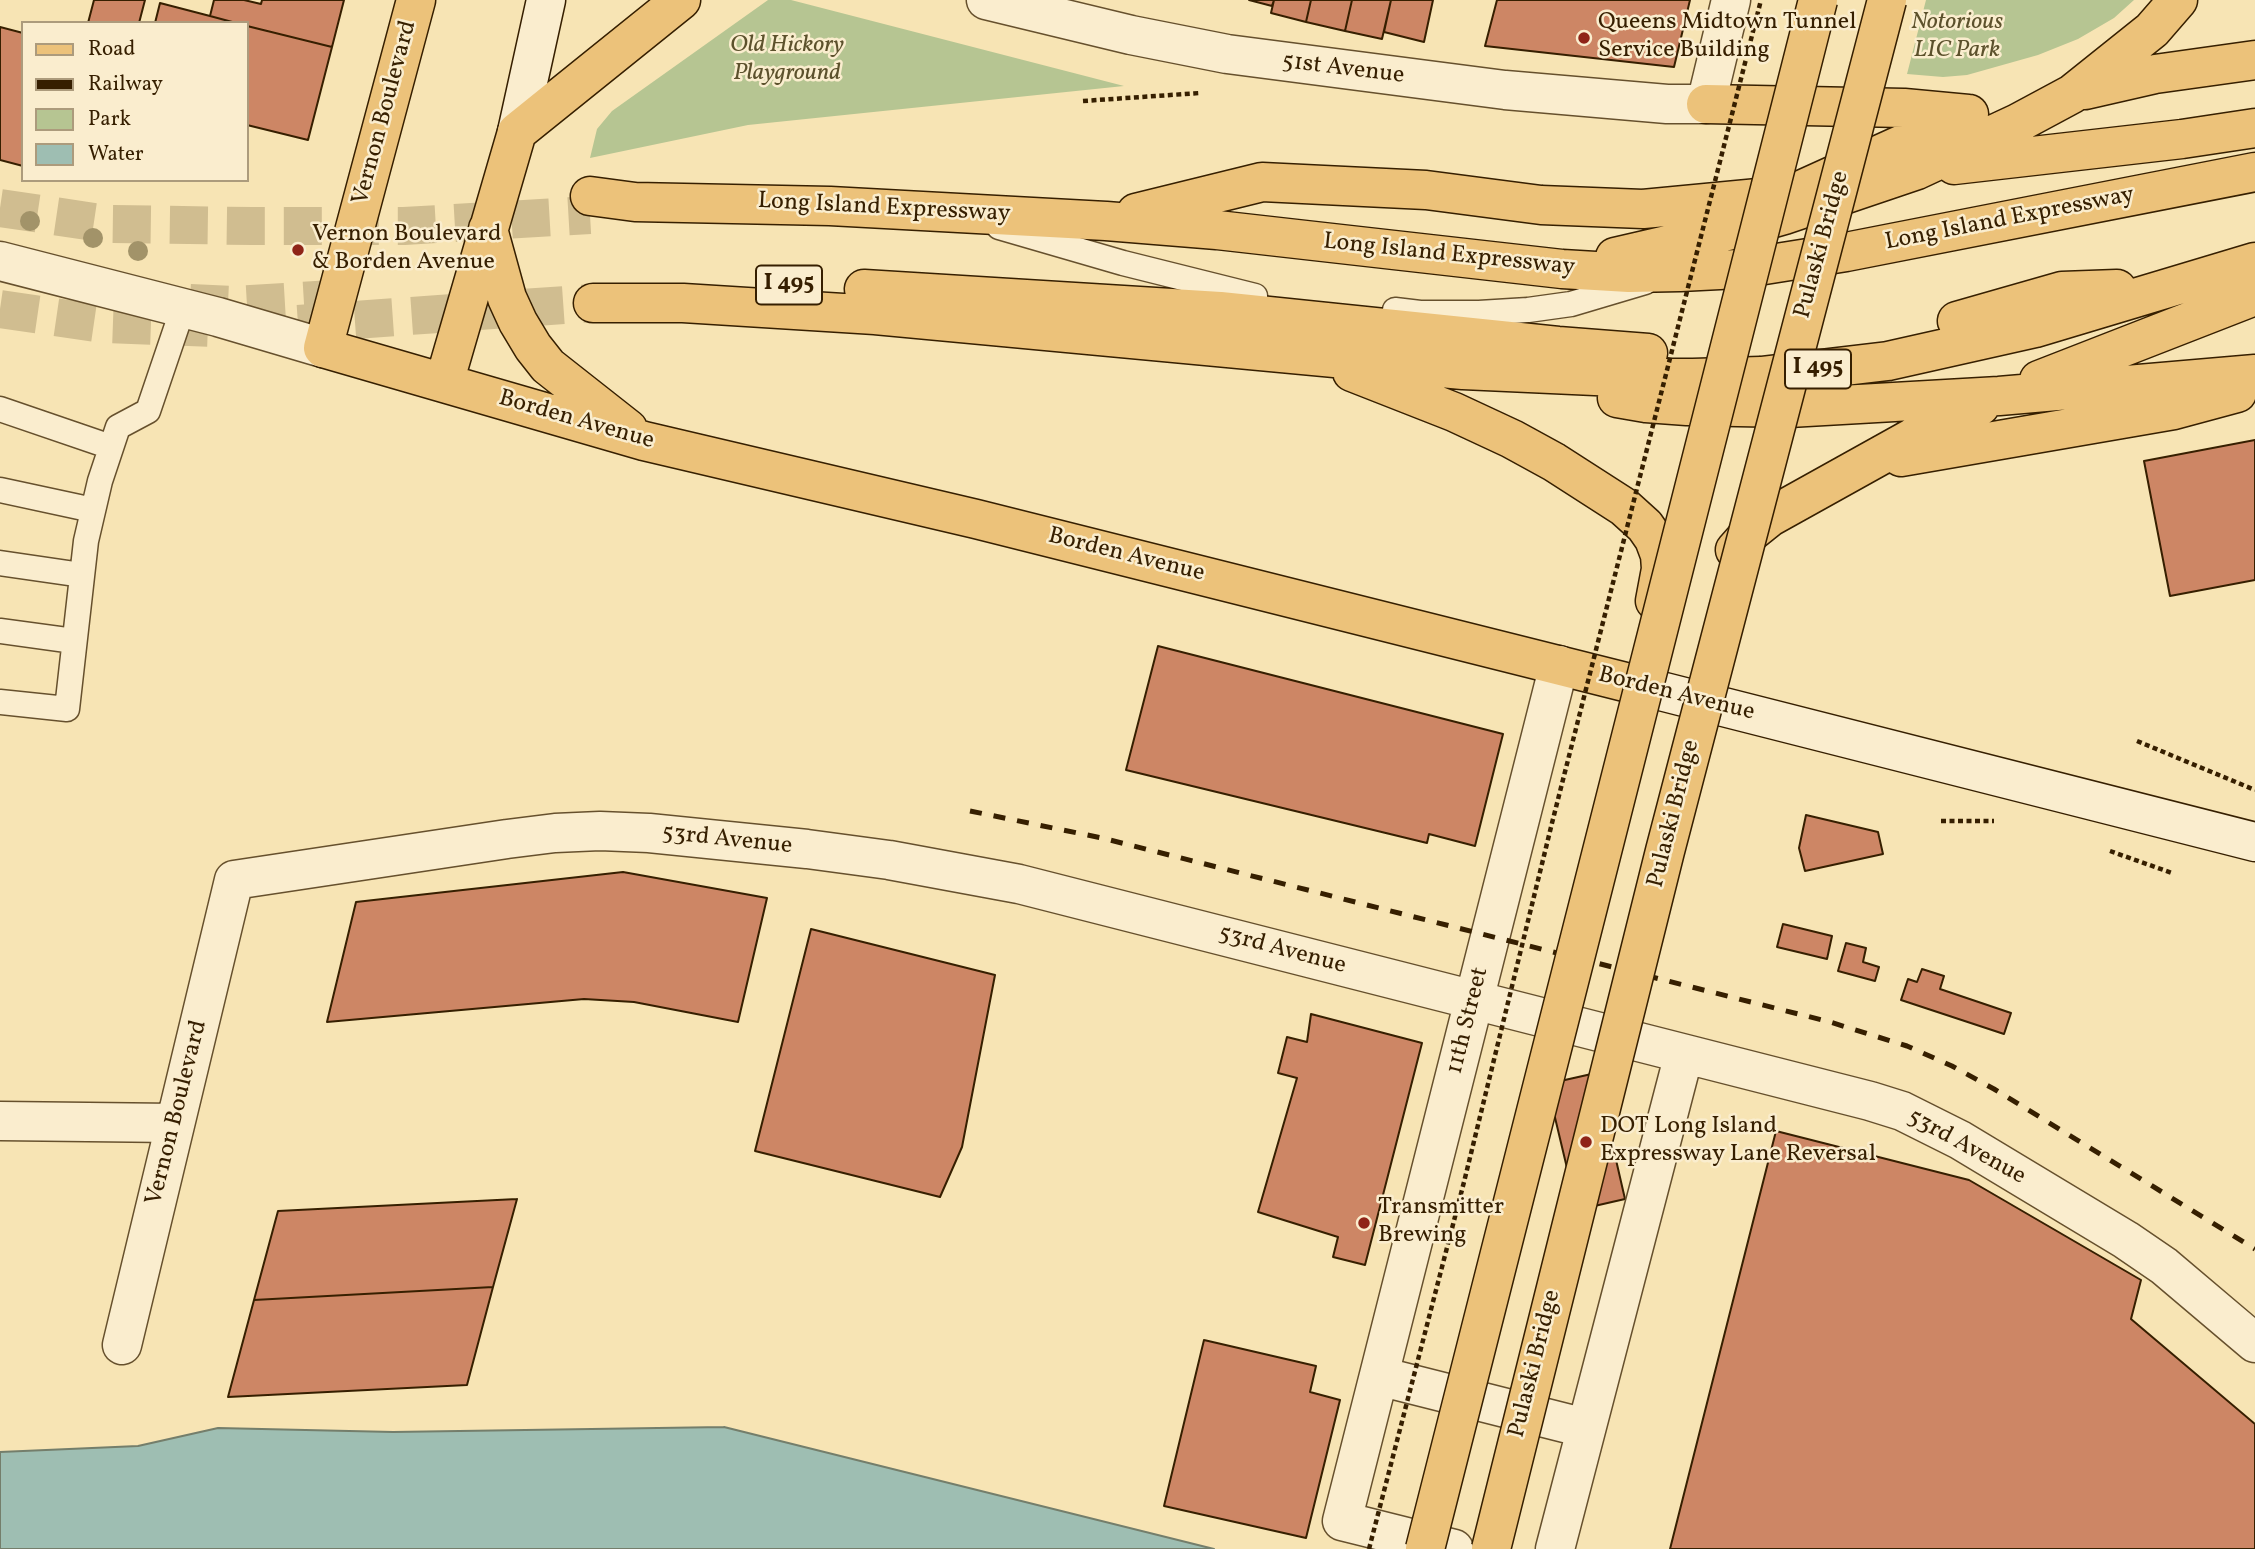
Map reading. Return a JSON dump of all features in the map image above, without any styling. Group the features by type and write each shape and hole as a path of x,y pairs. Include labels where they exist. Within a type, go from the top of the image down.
{"main road":[{"name":"Vernon Boulevard","path":"323,348 416,0"},
{"path":"444,383 517,132 681,0"},
{"path":"1425,1549 1818,0"},
{"name":"Pulaski Bridge","path":"1490,1549 1662,864 1887,0"},
{"path":"2072,94 2152,30 2178,0"},
{"path":"1562,270 1745,226 1833,199 1917,170 2018,123 2072,94 2100,85 2255,60"},
{"path":"1706,104 1904,108 1948,111 2018,123"},
{"path":"1106,221 1262,182 1426,190 1541,205 1643,209 1790,195 1969,114"},
{"path":"1917,170 2255,128"},
{"name":"Long Island Expressway","path":"590,206 635,202 735,203 942,211 1231,231 1562,270 1680,272 1739,269 1846,252 2255,172"},
{"path":"488,229 508,298 533,347 548,366 644,441"},
{"name":"I 495","path":"2163,288 2062,291 1959,321 1857,343 1708,356 1558,346 1220,311 984,295 776,284 593,293 684,303 875,315 1463,370 1693,378 1761,376 1888,361 2035,328 2255,262"},
{"path":"1688,698 1724,569 1733,552 1750,533 1770,517 1865,463 1999,396 2255,294"},
{"name":"Borden Avenue","path":"323,348 644,441 1010,527 1633,684"},
{"path":"1311,356 1454,412 1512,439 1624,506 1645,526 1660,555 1661,569 1660,582 1633,684"},
{"path":"1463,370 1646,404 1789,408 1999,396 2255,373"},
{"path":"1865,463 2174,410 2255,388"}],"street":[{"path":"517,132 545,0"},
{"name":"51st Avenue","path":"986,0 1177,45 1298,65 1622,101 1706,104"},
{"path":"1706,104 1731,0"},
{"name":"Borden Avenue","path":"0,261 183,308 323,348"},
{"name":"11th Street","path":"1454,1549 1342,1521 1559,665"},
{"name":"Borden Avenue","path":"1633,684 2255,842"},
{"name":"53rd Avenue","path":"234,880 555,833 600,831 743,842 889,860 1019,884 1902,1111 1960,1140 2126,1240 2164,1266 2255,1343"},
{"name":"Vernon Boulevard","path":"122,1345 234,880"},
{"path":"1555,1549 1684,1054"},
{"path":"0,1121 175,1123"},
{"path":"1379,1376 1585,1428"}],"lane":[{"path":"942,211 1123,263 1255,296"},
{"path":"984,295 1255,296 1420,313 1516,311 1571,304 1680,272"},
{"path":"0,702 67,709 86,541 100,481 118,428 148,411 183,308"},
{"path":"1420,313 1558,346"},
{"path":"0,409 111,447"},
{"path":"0,490 93,510"},
{"path":"0,563 82,575"},
{"path":"0,631 74,640"}],"path":[{"path":"1369,1549 1761,0"},
{"path":"2137,741 2255,790"},
{"path":"1941,821 2001,821"},
{"path":"2100,847 2172,873"}],"green space":[{"name":"Old Hickory Playground","path":"768,0 791,0 1124,86 748,125 590,158 597,129 612,111"},
{"name":"Notorious LIC Park","path":"1926,0 2134,0 2114,18 2078,39 2038,55 1967,75 1943,77 1907,74"}],"water":[{"path":"724,1427 1214,1549 0,1549 0,1452 138,1446 218,1428 393,1432"}],"building":[{"path":"94,0 145,0 140,21 89,21"},
{"path":"214,0 244,0 261,4 262,0 344,0 332,47 248,26 248,21 229,21 210,16"},
{"path":"1249,0 1274,0 1272,6"},
{"path":"1274,0 1311,0 1306,22 1271,13"},
{"path":"1311,0 1352,0 1345,31 1306,22"},
{"path":"1352,0 1391,0 1382,39 1345,31"},
{"path":"1391,0 1433,0 1424,42 1384,32"},
{"name":"Queens Midtown Tunnel Service Building","path":"1497,0 1690,0 1674,67 1485,46"},
{"path":"160,3 229,21 156,21"},
{"path":"248,26 332,47 308,140 248,125"},
{"path":"0,27 21,32 21,165 0,160"},
{"path":"2255,440 2255,580 2170,596 2144,461"},
{"path":"1158,646 1503,734 1475,846 1429,834 1427,843 1126,770"},
{"path":"1806,815 1878,832 1883,854 1805,871 1799,848"},
{"path":"623,872 767,898 738,1022 634,1002 584,999 327,1022 356,902"},
{"path":"1783,924 1832,936 1827,959 1777,947"},
{"path":"811,929 995,975 962,1147 940,1197 755,1151"},
{"path":"1846,943 1866,948 1863,962 1879,967 1875,981 1838,971"},
{"path":"1922,969 1944,976 1940,989 2011,1013 2004,1034 1901,1000 1908,979 1917,982"},
{"path":"1311,1014 1422,1043 1365,1265 1333,1257 1338,1237 1258,1212 1297,1078 1278,1073 1287,1037 1307,1042"},
{"name":"DOT Long Island Expressway Lane Reversal","path":"1596,1073 1625,1199 1577,1210 1547,1084"},
{"path":"1776,1131 1969,1180 2141,1280 2131,1319 2255,1424 2255,1549 1670,1549"},
{"path":"517,1199 493,1287 254,1300 278,1211"},
{"path":"493,1287 467,1385 228,1397 254,1300"},
{"path":"1204,1340 1316,1366 1310,1392 1340,1400 1306,1538 1164,1506"}],"tunnel":[{"path":"0,208 108,224 253,226 404,226 590,215"},
{"path":"190,303 233,305 333,299"},
{"path":"298,324 593,303"},
{"path":"0,309 103,324 217,328"}],"railway":[{"path":"970,811 1102,838 1830,1022 1907,1046 1994,1089 2255,1249"}],"place":[{"name":"Queens Midtown Tunnel Service Building","path":"1584,38"},
{"name":"Vernon Boulevard & Borden Avenue","path":"298,250"},
{"name":"DOT Long Island Expressway Lane Reversal","path":"1586,1142"},
{"name":"Transmitter Brewing","path":"1364,1223"}]}
